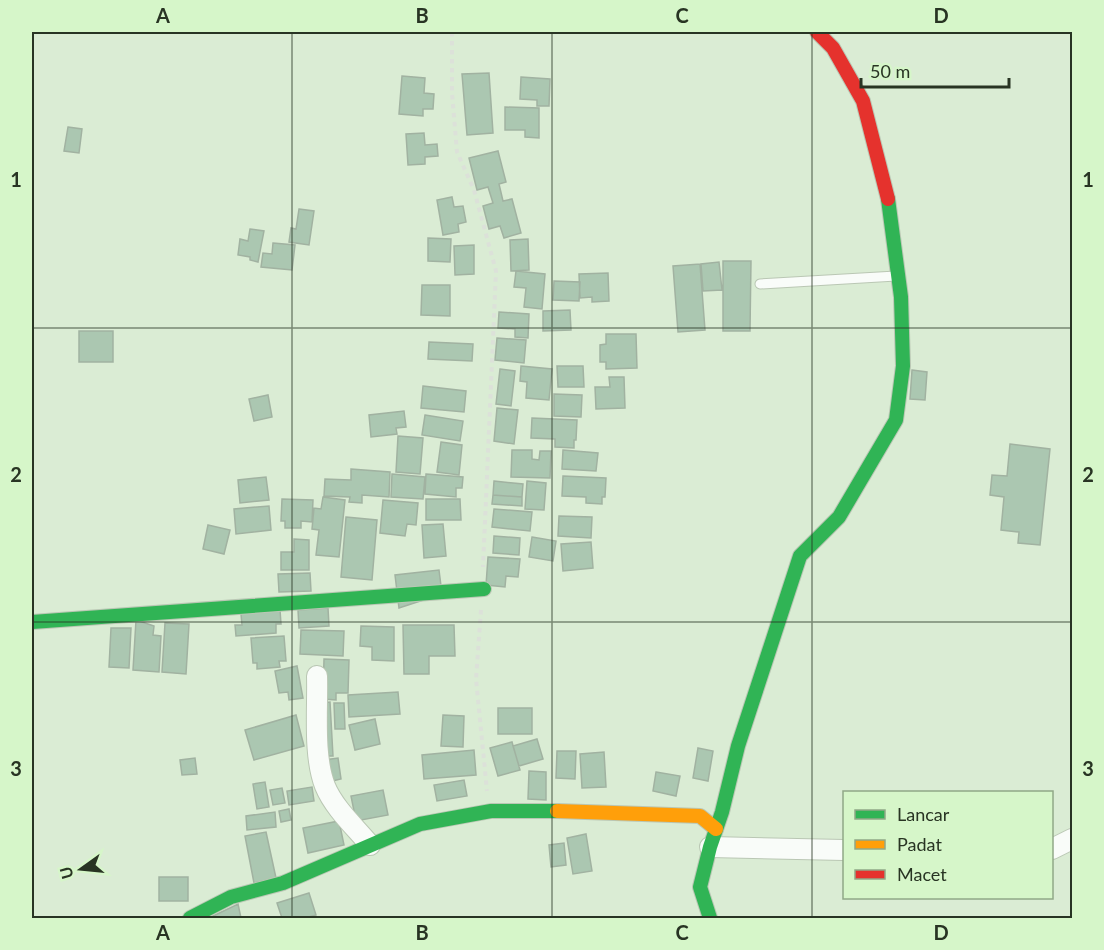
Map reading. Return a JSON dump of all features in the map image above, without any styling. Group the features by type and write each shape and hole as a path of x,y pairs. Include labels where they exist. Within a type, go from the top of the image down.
{"street":[{"path":"710,918 700,887 738,746 800,556 839,517 896,420 903,366 901,297 887,195 863,101 833,48 818,32"},
{"path":"32,622 484,589"},
{"path":"317,676 319,758 326,786 337,807 369,845"},
{"path":"190,918 231,897 283,883 420,824 491,811 700,816 713,838"},
{"path":"713,838 843,850"},
{"path":"1053,849 1072,840"}],"lane":[{"path":"760,284 898,276"}],"path":[{"path":"452,32 452,93 457,152 474,190 496,271 483,564 484,589 478,628 476,679 491,811"}],"building":[{"path":"489,73 493,133 467,135 462,74"},
{"path":"402,76 425,78 424,93 434,94 433,109 423,109 423,116 399,114"},
{"path":"521,77 550,79 549,106 537,106 537,100 520,99"},
{"path":"505,107 539,108 539,138 525,137 525,130 505,130"},
{"path":"68,127 82,129 79,153 64,151"},
{"path":"424,133 425,145 437,144 438,156 425,157 425,164 408,165 406,134"},
{"path":"498,151 506,182 499,184 503,201 512,199 521,233 504,238 500,226 489,229 483,206 493,203 488,187 477,190 469,158"},
{"path":"452,197 454,207 463,206 466,222 458,224 459,232 443,235 437,200"},
{"path":"299,209 314,211 309,245 289,242 291,228 296,229"},
{"path":"250,229 264,231 258,262 250,260 250,257 238,255 240,239 248,241"},
{"path":"428,238 451,239 450,262 428,261"},
{"path":"528,239 529,270 511,271 510,240"},
{"path":"273,243 295,245 292,270 261,267 263,253 272,254"},
{"path":"474,245 474,274 455,275 454,246"},
{"path":"723,261 751,261 750,331 723,331"},
{"path":"719,262 722,290 703,291 701,264"},
{"path":"700,264 705,330 678,332 673,266"},
{"path":"516,271 545,274 542,309 524,307 526,288 514,287"},
{"path":"608,273 609,301 592,302 592,297 580,298 579,274"},
{"path":"554,281 580,282 579,301 553,300"},
{"path":"422,285 450,285 450,316 421,315"},
{"path":"570,310 571,330 543,331 543,311"},
{"path":"499,312 529,314 528,338 515,337 515,329 498,328"},
{"path":"79,331 113,331 113,362 79,362"},
{"path":"606,334 636,334 637,368 606,369 606,362 600,362 600,345 606,344"},
{"path":"497,338 526,340 524,363 495,360"},
{"path":"429,342 473,344 472,361 428,359"},
{"path":"521,366 552,369 549,400 526,398 527,382 520,381"},
{"path":"557,366 583,366 584,387 558,387"},
{"path":"500,369 515,371 511,406 496,404"},
{"path":"912,370 927,372 925,400 910,399"},
{"path":"609,377 624,377 625,408 596,409 595,387 610,387"},
{"path":"423,386 466,391 464,412 421,408"},
{"path":"554,394 582,395 581,417 554,416"},
{"path":"268,395 272,417 254,421 249,399"},
{"path":"497,408 518,410 514,444 494,441"},
{"path":"404,411 406,427 396,428 397,434 371,437 369,415"},
{"path":"425,415 463,421 460,441 422,435"},
{"path":"532,418 577,420 574,448 555,447 555,439 531,438"},
{"path":"398,436 423,438 420,474 396,472"},
{"path":"441,442 462,445 459,475 437,472"},
{"path":"1010,444 1050,449 1040,545 1018,543 1019,532 1001,530 1004,497 990,495 992,475 1007,476"},
{"path":"512,450 532,450 532,459 539,460 540,451 551,451 550,478 511,477"},
{"path":"563,450 598,453 596,471 562,469"},
{"path":"351,469 390,472 389,497 362,495 362,503 349,502 350,497 324,496 325,479 351,480"},
{"path":"392,474 425,477 423,499 391,497"},
{"path":"426,474 463,477 462,488 456,488 456,497 425,494"},
{"path":"563,476 606,478 605,497 602,497 602,504 586,503 586,497 562,496"},
{"path":"266,477 269,500 240,503 238,480"},
{"path":"494,481 523,484 522,497 493,495"},
{"path":"527,481 546,483 544,510 525,509"},
{"path":"493,495 522,497 522,506 492,504"},
{"path":"323,497 345,500 339,557 316,555 319,530 312,529 314,508 321,509"},
{"path":"282,499 313,500 312,522 301,521 301,528 285,528 285,521 281,521"},
{"path":"426,499 460,499 461,520 426,520"},
{"path":"383,500 418,503 416,525 407,524 405,536 380,533"},
{"path":"269,506 271,530 236,534 234,509"},
{"path":"494,509 532,512 530,531 492,527"},
{"path":"559,516 592,517 591,538 558,536"},
{"path":"346,517 377,520 372,580 341,577"},
{"path":"443,524 446,556 424,558 422,525"},
{"path":"208,525 230,530 224,554 203,549"},
{"path":"494,536 520,538 519,555 493,553"},
{"path":"532,537 556,541 553,561 529,557"},
{"path":"294,539 309,540 309,570 281,570 281,552 294,552"},
{"path":"591,542 593,568 563,571 561,544"},
{"path":"488,557 520,559 518,577 506,576 505,587 486,585"},
{"path":"439,570 442,594 399,608 395,575"},
{"path":"310,573 311,591 279,592 278,574"},
{"path":"240,603 280,610 281,624 276,624 276,633 236,636 235,625 242,625"},
{"path":"328,608 329,626 299,628 298,610"},
{"path":"136,620 154,626 153,635 161,636 159,672 133,670"},
{"path":"165,623 189,624 186,674 162,672"},
{"path":"403,625 454,625 455,656 429,656 429,674 404,674"},
{"path":"361,626 394,627 394,661 372,660 372,647 360,646"},
{"path":"111,628 131,628 129,668 109,667"},
{"path":"301,630 344,631 343,656 300,654"},
{"path":"284,636 286,661 279,661 280,667 257,669 257,663 253,663 251,638"},
{"path":"324,659 349,660 348,693 336,693 336,700 323,699"},
{"path":"297,666 303,698 289,700 288,692 279,693 275,671"},
{"path":"398,692 400,714 349,717 348,695"},
{"path":"330,702 333,756 324,756 320,703"},
{"path":"334,703 344,703 345,729 335,729"},
{"path":"498,708 532,708 532,734 498,734"},
{"path":"296,715 304,746 254,760 245,730"},
{"path":"443,715 464,716 463,747 441,746"},
{"path":"375,719 380,744 355,750 349,725"},
{"path":"537,739 543,759 519,766 513,746"},
{"path":"512,742 520,770 498,776 490,748"},
{"path":"698,748 713,751 708,781 693,778"},
{"path":"474,750 476,775 424,779 422,755"},
{"path":"557,751 576,751 575,779 556,778"},
{"path":"604,752 606,787 582,788 580,754"},
{"path":"195,758 197,774 182,775 180,760"},
{"path":"338,758 341,779 328,782 324,760"},
{"path":"529,771 546,772 546,800 528,799"},
{"path":"656,772 680,776 676,796 653,791"},
{"path":"464,780 467,796 437,801 434,785"},
{"path":"265,782 269,807 257,809 253,784"},
{"path":"312,787 314,801 289,805 287,791"},
{"path":"282,788 285,803 273,805 270,790"},
{"path":"383,790 388,815 356,821 351,796"},
{"path":"289,809 291,820 281,822 279,811"},
{"path":"275,812 276,827 247,830 246,816"},
{"path":"339,821 344,845 308,853 303,828"},
{"path":"266,832 276,878 254,883 245,836"},
{"path":"586,834 592,871 573,874 567,838"},
{"path":"564,843 566,865 551,867 549,845"},
{"path":"159,877 188,877 188,901 159,901"},
{"path":"309,893 316,915 305,918 282,918 277,903"},
{"path":"238,904 241,918 209,918"}],"traffic: fast":[{"path":"710,918 700,887 738,746 800,556 839,517 896,420 903,366 901,297 888,199"},
{"path":"32,622 484,589"},
{"path":"190,918 231,897 283,883 420,824 491,811 557,811"}],"traffic: slow":[{"path":"557,811 700,816 716,829"}],"traffic: jam":[{"path":"817,32 833,48 863,101 888,199"}]}
